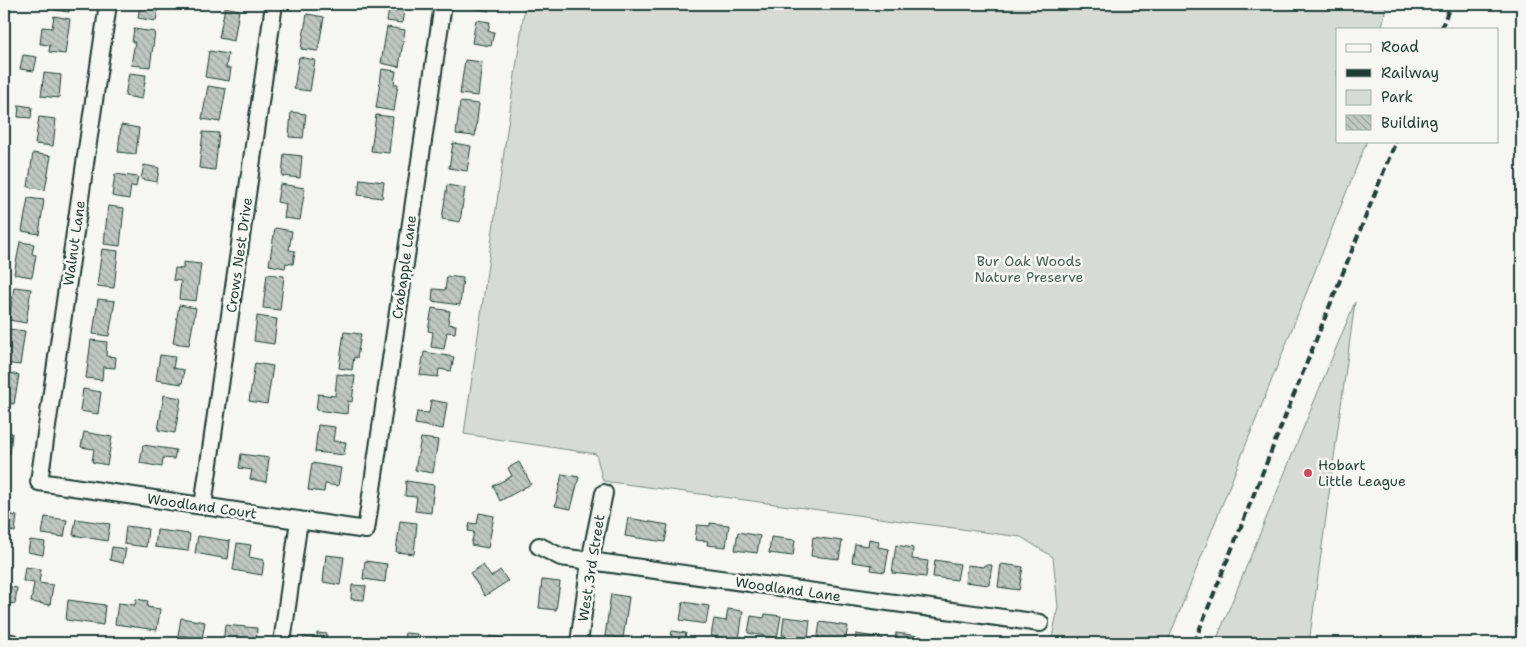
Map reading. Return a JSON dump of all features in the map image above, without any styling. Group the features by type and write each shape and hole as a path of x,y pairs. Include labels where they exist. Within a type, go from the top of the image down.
{"street":[{"name":"Walnut Lane","path":"39,482 108,4"},
{"name":"Crows Nest Drive","path":"203,506 274,4"},
{"name":"Crabapple Lane","path":"366,530 443,4"},
{"name":"Woodland Court","path":"39,482 366,530"},
{"name":"West 3rd Street","path":"579,643 590,561 604,493"},
{"path":"282,643 299,520"},
{"name":"Woodland Lane","path":"539,546 561,557 1040,623"},
{"path":"4,642 12,643"}],"green space":[{"name":"Bur Oak Woods Nature Preserve","path":"525,4 1386,4 1382,28 1336,28 1336,142 1366,143 1167,643 1051,643 1058,607 1053,557 1021,537 603,481 596,454 464,434"},
{"name":"Hobart Little League","path":"1355,302 1309,643 1215,643"}],"building":[{"path":"56,4 70,4 69,12 55,10"},
{"path":"140,4 159,4 156,21 138,18"},
{"path":"390,4 405,4 402,23 387,21"},
{"path":"472,4 490,4 489,11 471,8"},
{"path":"225,7 239,10 234,41 219,38"},
{"path":"307,14 324,17 318,51 301,49"},
{"path":"54,16 70,19 65,54 49,52 50,45 40,44 42,27 52,28"},
{"path":"476,20 490,22 488,31 494,32 491,46 472,43"},
{"path":"387,27 405,30 399,67 381,63"},
{"path":"134,29 155,32 150,67 131,65 135,42 132,42"},
{"path":"209,51 228,54 226,68 231,68 229,81 205,77"},
{"path":"23,55 37,57 34,71 20,69"},
{"path":"299,57 315,60 310,91 294,89"},
{"path":"465,60 482,62 478,96 460,94"},
{"path":"382,69 396,71 394,84 398,84 394,111 376,108"},
{"path":"44,73 61,75 59,98 41,96"},
{"path":"129,73 146,75 142,99 125,96"},
{"path":"208,86 226,89 220,122 202,119"},
{"path":"460,102 479,104 475,136 456,134"},
{"path":"19,105 32,107 31,118 18,117"},
{"path":"291,112 306,114 303,138 289,137"},
{"path":"376,115 393,117 389,153 371,151"},
{"path":"39,117 56,119 53,146 35,144"},
{"path":"121,125 139,128 136,154 118,152"},
{"path":"203,132 219,133 215,170 199,168"},
{"path":"453,143 471,146 467,171 449,168"},
{"path":"33,153 51,156 45,190 28,187"},
{"path":"284,154 302,156 300,178 282,176"},
{"path":"144,165 159,168 157,182 141,179"},
{"path":"115,174 138,177 136,187 131,186 129,199 112,196"},
{"path":"360,179 384,182 382,198 358,195"},
{"path":"280,184 305,188 300,220 284,218 286,204 277,202"},
{"path":"447,185 465,188 460,222 442,219"},
{"path":"28,198 44,200 39,234 22,231"},
{"path":"108,206 124,208 120,246 104,244"},
{"path":"275,228 292,231 289,250 295,251 293,264 286,263 285,268 269,265"},
{"path":"20,242 34,244 32,254 36,255 32,277 14,274"},
{"path":"102,249 118,251 114,288 97,286"},
{"path":"183,262 201,264 196,301 179,299 181,281 173,280 175,268 183,269"},
{"path":"267,274 284,276 280,310 263,308"},
{"path":"447,276 463,278 460,305 432,301 433,289 445,290"},
{"path":"14,287 31,289 26,323 9,320"},
{"path":"98,299 115,301 109,336 93,334"},
{"path":"179,305 196,308 189,345 173,343"},
{"path":"432,308 450,311 448,324 456,325 455,333 447,332 444,349 431,347 433,332 428,331"},
{"path":"257,316 277,319 274,344 254,341"},
{"path":"8,329 25,331 20,365 4,363"},
{"path":"344,332 361,334 357,358 354,357 352,370 339,368"},
{"path":"91,340 107,342 106,356 116,357 115,368 103,367 102,380 86,378"},
{"path":"424,352 454,357 451,371 439,369 438,377 420,375"},
{"path":"160,355 175,357 173,368 184,370 182,384 156,380"},
{"path":"255,363 273,366 267,404 249,401"},
{"path":"4,372 19,375 14,404 4,403"},
{"path":"337,374 355,376 352,402 348,401 347,414 316,410 318,394 335,396"},
{"path":"83,389 101,392 98,414 80,411"},
{"path":"164,395 181,398 175,433 158,430"},
{"path":"431,400 447,403 443,429 415,424 417,412 429,413"},
{"path":"318,425 335,427 333,441 346,442 344,455 315,452"},
{"path":"4,432 12,433 10,454 4,453"},
{"path":"84,432 112,437 107,465 92,462 94,449 81,447"},
{"path":"421,438 438,440 433,473 415,470"},
{"path":"143,445 176,450 174,459 163,458 162,467 140,463"},
{"path":"241,454 269,458 266,482 250,479 252,470 239,468"},
{"path":"519,462 531,484 500,501 493,486 512,476 508,468"},
{"path":"312,463 341,468 338,486 325,484 324,492 308,490"},
{"path":"562,474 579,477 571,509 555,506"},
{"path":"406,481 434,485 431,513 415,511 417,497 405,496"},
{"path":"4,513 17,516 15,532 4,530"},
{"path":"479,513 494,516 488,548 471,545 474,532 468,531 470,523 477,524"},
{"path":"45,517 67,520 64,537 42,534"},
{"path":"628,518 668,525 665,542 625,536"},
{"path":"76,519 110,524 107,541 73,535"},
{"path":"400,521 417,523 414,554 396,552"},
{"path":"710,523 729,525 726,547 707,545 708,541 695,540 697,525 710,526"},
{"path":"126,526 148,529 146,547 124,544"},
{"path":"157,530 190,534 188,551 155,547"},
{"path":"738,532 760,536 757,553 735,550"},
{"path":"198,536 230,541 228,559 195,553"},
{"path":"771,537 795,540 793,556 769,553"},
{"path":"813,537 842,541 839,559 811,556"},
{"path":"869,539 879,541 878,547 889,549 885,572 871,570 872,565 852,562 855,544 868,546"},
{"path":"30,540 45,542 43,555 28,552"},
{"path":"237,543 251,545 249,557 264,560 262,575 233,570"},
{"path":"896,545 913,548 912,559 928,561 926,577 892,573"},
{"path":"112,547 126,549 123,563 110,560"},
{"path":"326,555 344,557 340,585 323,582"},
{"path":"935,560 960,564 957,580 933,577"},
{"path":"365,561 387,564 385,582 363,579"},
{"path":"1001,564 1023,567 1019,590 998,587"},
{"path":"483,565 491,577 500,570 508,581 485,596 470,573"},
{"path":"967,565 984,567 984,565 992,565 989,585 965,582"},
{"path":"25,567 41,569 39,583 53,585 50,605 31,602 34,583 23,581"},
{"path":"542,580 560,582 556,610 539,608"},
{"path":"352,585 366,586 364,600 351,599"},
{"path":"4,586 17,588 15,604 4,602"},
{"path":"611,594 629,597 623,638 605,636"},
{"path":"136,599 148,601 147,607 160,609 157,630 115,624 118,603 135,605"},
{"path":"68,600 105,605 103,625 66,620"},
{"path":"683,602 709,606 706,624 680,620"},
{"path":"728,609 743,611 739,640 711,636 714,619 726,621"},
{"path":"765,614 781,616 777,638 748,633 751,616 764,618"},
{"path":"784,617 810,620 808,638 782,635"},
{"path":"181,618 205,622 202,639 178,635"},
{"path":"820,622 848,626 845,643 817,642"},
{"path":"225,625 257,628 256,643 223,643"},
{"path":"672,631 686,633 684,643 670,643"},
{"path":"317,633 327,634 326,640 343,643 303,643 304,637 317,639"},
{"path":"405,633 417,634 417,640 430,641 430,643 403,643"},
{"path":"896,633 919,636 918,643 895,643"},
{"path":"856,634 883,638 882,643 855,643"},
{"path":"375,636 382,637 381,643 357,643 358,639 374,641"},
{"path":"490,636 504,638 504,643 489,643"},
{"path":"931,638 946,641 945,643 930,643"}],"railway":[{"path":"1441,28 1451,4"},
{"path":"1194,643 1396,142"}],"place":[{"name":"Hobart Little League","path":"1308,473"}]}
